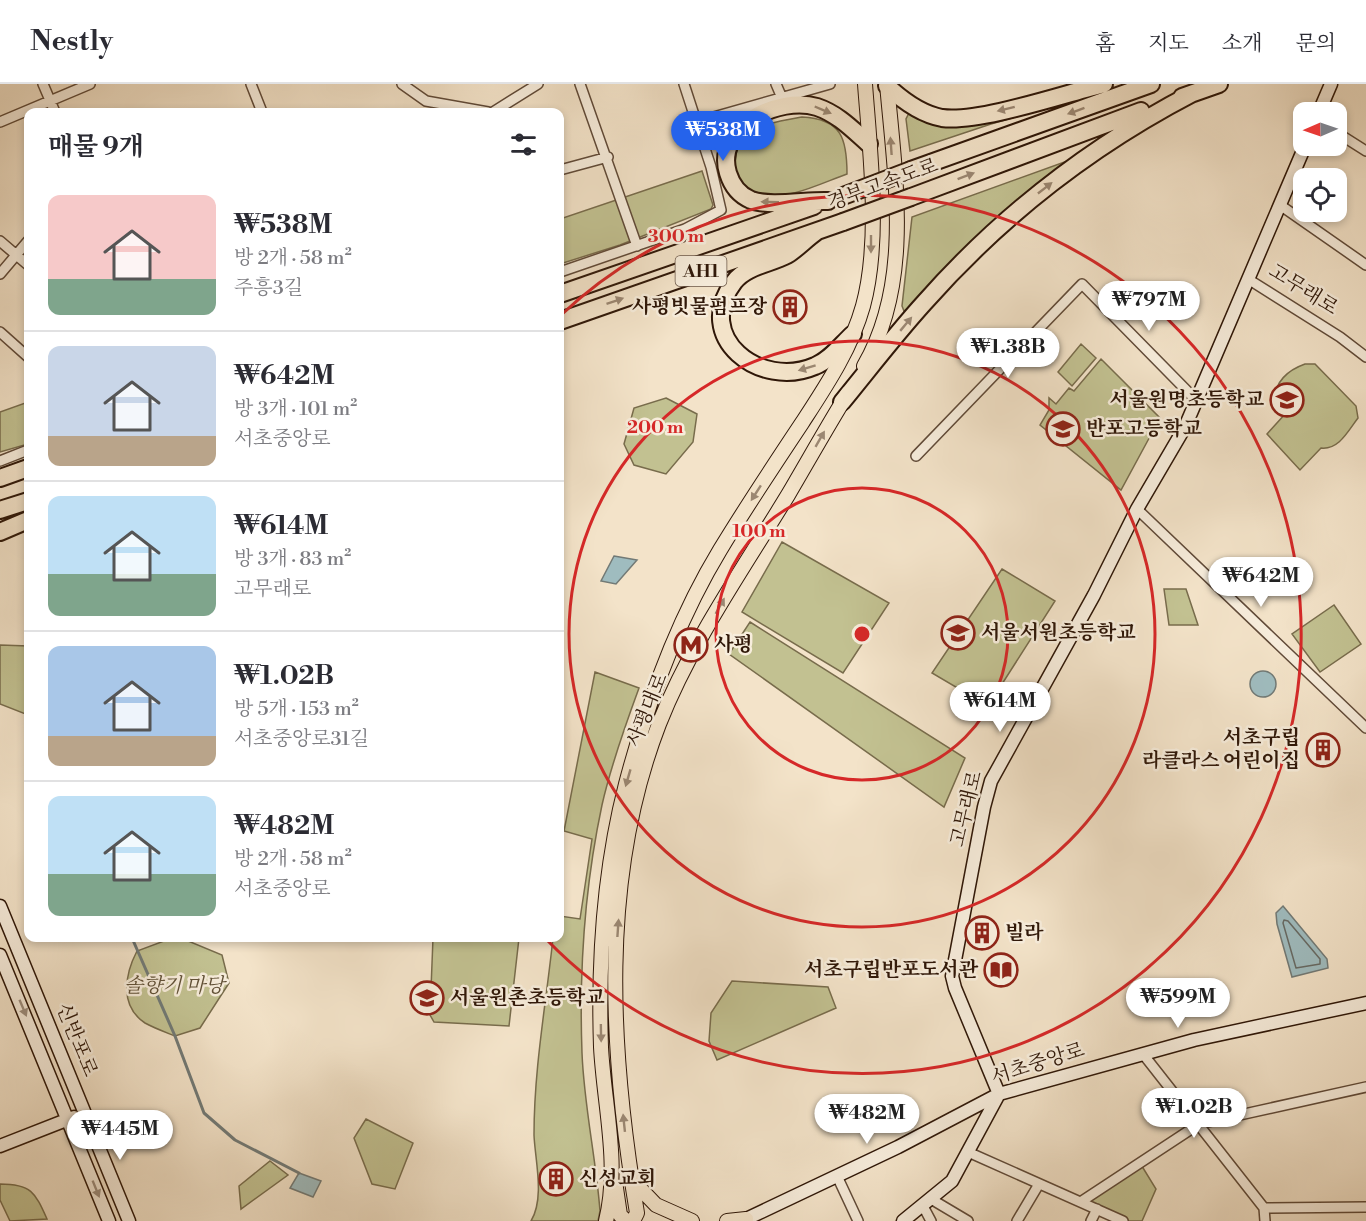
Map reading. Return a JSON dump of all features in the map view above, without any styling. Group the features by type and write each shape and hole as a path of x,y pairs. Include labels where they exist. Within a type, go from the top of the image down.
{"highway":[{"path":"887,85 904,101 923,112 952,118 995,112 1104,84"},
{"name":"경부고속도로","path":"564,293 836,198 1151,84"},
{"name":"경부고속도로","path":"564,320 816,232 1219,84"},
{"path":"842,402 925,302 1038,192 1126,129 1193,93"},
{"path":"836,198 766,203 752,200 741,194 733,186 727,168 727,150 733,135 750,119 785,108 806,106 817,107 837,117 869,144"},
{"path":"816,232 787,255 757,266 736,279 722,307 725,336 739,355 753,365 767,371 788,372 816,366 853,334"},
{"path":"0,478 24,469"},
{"path":"0,510 24,502"},
{"path":"0,532 24,522"}],"main road":[{"path":"626,1221 620,1215 609,1133 603,1069 600,988 608,880 626,785 671,649 720,551 833,373 853,334 863,305 871,262 869,144 865,84"},
{"name":"사평대로","path":"633,1221 637,1213 614,1028 615,966 626,854 644,776 659,725 692,657 739,572 879,337 895,276 897,227 887,85"},
{"path":"609,1133 618,1144 623,1174 631,1177 656,1205 692,1221"},
{"path":"606,1221 613,1168"},
{"path":"727,1221 744,1220"}],"street":[{"path":"43,84 53,108"},
{"path":"32,108 90,84"},
{"path":"251,84 260,108"},
{"path":"402,84 426,101 465,108"},
{"path":"502,108 538,84"},
{"path":"580,84 608,157 637,246"},
{"path":"564,271 685,229 721,210 684,84"},
{"path":"776,84 782,98"},
{"path":"696,122 830,84"},
{"path":"1323,102 1331,84"},
{"path":"0,122 24,111"},
{"path":"1347,139 1366,151"},
{"name":"고무래로","path":"999,1094 952,976 991,781 1094,595 1137,509 1185,427 1301,156"},
{"path":"564,169 608,157"},
{"path":"1280,205 1366,264"},
{"path":"0,241 24,261"},
{"path":"0,274 24,245"},
{"name":"고무래로","path":"1248,279 1340,337 1366,357"},
{"path":"916,456 1082,284 1197,400"},
{"path":"0,332 24,353"},
{"path":"0,456 24,451"},
{"path":"0,461 24,452"},
{"path":"1137,509 1366,728"},
{"name":"신반포로","path":"0,906 129,1221"},
{"name":"신반포로","path":"0,955 109,1221"},
{"name":"서초중앙로","path":"744,1220 999,1094 1194,1040 1366,1003"},
{"path":"1143,1054 1264,1208 1265,1221"},
{"path":"1082,1202 1199,1124 1366,1087"},
{"path":"903,1221 952,1181 999,1094"},
{"path":"0,1146 84,1113"},
{"path":"968,1152 1123,1221"},
{"path":"837,1176 858,1221"},
{"path":"1017,1221 1039,1184"},
{"path":"927,1202 931,1221"},
{"path":"927,1202 968,1221"},
{"path":"1264,1208 1366,1207"},
{"path":"1091,1221 1097,1209"}],"green space":[{"path":"1093,95 991,124 910,151 906,119 909,113 928,123 945,126"},
{"path":"802,117 826,122 840,133 846,151 847,174 782,195 759,195 744,187 736,172 735,163 736,154 743,139 762,126"},
{"path":"1084,155 920,300 904,311 902,306 912,217"},
{"path":"702,171 713,205 711,209 620,245 564,263 564,218"},
{"path":"1081,344 1096,358 1072,386 1058,372"},
{"path":"1101,359 1160,418 1121,490 1040,425 1049,410 1049,398 1056,404 1069,388 1074,391"},
{"path":"1305,364 1315,364 1356,406 1358,418 1338,443 1321,448 1300,470 1267,434 1286,413 1275,401 1277,388 1288,373"},
{"path":"666,398 697,414 693,442 666,474 634,465 624,444 634,408"},
{"path":"24,403 24,445 0,452 0,412"},
{"path":"782,542 889,603 843,673 742,612"},
{"path":"1002,569 1055,601 988,706 932,673"},
{"path":"1164,589 1186,589 1198,625 1169,625"},
{"path":"1334,605 1361,644 1320,672 1292,634"},
{"path":"750,622 965,758 944,807 729,654"},
{"path":"0,645 24,646 24,713 0,704"},
{"path":"595,672 639,688 614,760 602,805 591,866 584,928 581,991 582,1053 600,1211 598,1221 531,1221 538,1201 534,1135 536,1085 553,942 564,942 564,917 580,919 592,839 564,831"},
{"name":"솔향기 마당","path":"161,942 191,942 222,955 229,983 200,1028 175,1036 148,1025 137,1016 128,999 127,979 137,951"},
{"path":"433,942 519,942 509,1026 434,1022 430,1015"},
{"path":"732,981 828,987 836,1008 717,1060 709,1041 711,1013"},
{"path":"366,1119 413,1143 395,1189 372,1184 354,1138"},
{"path":"270,1161 288,1175 241,1209 239,1186"},
{"path":"1140,1163 1156,1189 1142,1221 1123,1221 1082,1201"},
{"path":"0,1184 19,1186 31,1191 47,1219 10,1221 0,1200"}],"water":[{"path":"614,556 637,560 616,584 601,581"},
{"path":"1263,671 1272,675 1276,684 1272,693 1263,697 1254,693 1250,684 1254,675"},
{"path":"1283,906 1327,959 1328,968 1292,977 1277,924 1276,913"},
{"path":"299,1173 321,1181 313,1197 290,1188"}],"waterway":[{"path":"134,942 175,1036 204,1113 235,1140 299,1173"}],"place":[{"name":"사평빗물펌프장","path":"790,307"},
{"name":"서울원명초등학교","path":"1287,400"},
{"name":"반포고등학교","path":"1063,429"},
{"name":"서울서원초등학교","path":"958,633"},
{"name":"사평","path":"691,645"},
{"name":"서초구립 라클라스 어린이집","path":"1323,750"},
{"name":"빌라","path":"982,933"},
{"name":"서초구립반포도서관","path":"1001,970"},
{"name":"서울원촌초등학교","path":"427,998"},
{"name":"신성교회","path":"556,1179"}]}
